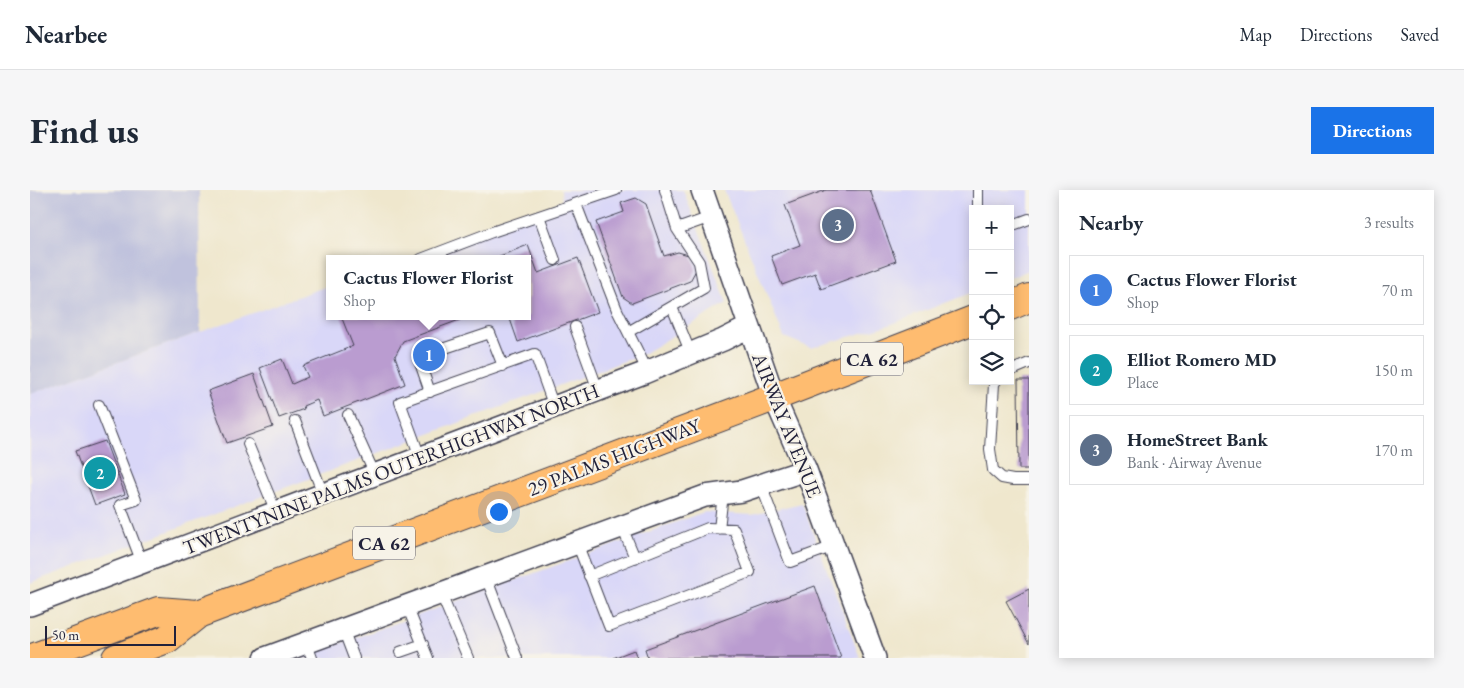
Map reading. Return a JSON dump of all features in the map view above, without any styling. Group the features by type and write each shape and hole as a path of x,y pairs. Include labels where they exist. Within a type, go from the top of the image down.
{"main road":[{"path":"1014,304 1029,298"},
{"name":"29 PALMS HIGHWAY","path":"116,658 167,639 198,614 969,322"},
{"name":"29 PALMS HIGHWAY","path":"32,658 158,611 198,614"}],"street":[{"name":"AIRWAY AVENUE","path":"702,190 774,397 806,470 876,658"},
{"name":"TWENTYNINE PALMS OUTERHIGHWAY NORTH","path":"30,605 648,372 749,327"},
{"path":"265,658 309,650 343,629 705,496 742,491 806,470"}],"lane":[{"path":"432,255 492,232 616,190"},
{"path":"628,332 704,288 699,262 677,229 665,190"},
{"path":"978,190 978,205"},
{"path":"576,204 617,310 648,372"},
{"path":"539,216 555,260"},
{"path":"677,229 711,217"},
{"path":"1014,224 1029,218"},
{"path":"672,306 692,354"},
{"path":"575,328 598,390"},
{"path":"430,392 418,357 490,333 502,366"},
{"path":"420,458 400,402 535,354 554,407"},
{"path":"1014,369 1029,363"},
{"path":"994,385 990,449 993,470 1002,478 1029,480"},
{"path":"99,405 136,500 120,506 142,563"},
{"path":"348,415 374,475"},
{"path":"295,421 322,494"},
{"path":"248,444 276,512"},
{"path":"761,485 790,562 834,546"},
{"path":"719,529 723,494"},
{"path":"622,527 635,558"},
{"path":"576,543 589,576 609,626 750,572 734,529 708,528 589,576"},
{"path":"486,577 517,658"},
{"path":"441,594 468,658"},
{"path":"407,606 428,658"},
{"path":"343,629 354,658"},
{"path":"400,652 423,644"}],"shaded area":[{"path":"30,190 199,190 200,332 30,394"},
{"path":"561,190 683,190 727,303 643,354 30,583 30,394 326,286 326,320 531,320 531,255 417,255 562,202"},
{"path":"724,190 1029,190 1029,270 1014,276 1014,205 969,205 969,294 889,325 811,348 784,337"},
{"path":"802,503 860,658 299,658 704,512 752,515"}],"building":[{"path":"826,190 870,190 896,261 821,289 815,273 782,285 771,256 800,245 785,205"},
{"path":"636,198 646,204 664,256 678,252 692,256 696,270 690,281 632,303 623,297 596,222 624,212 621,203"},
{"path":"528,245 538,273 578,258 598,312 518,342 510,320 531,320 531,255 502,255"},
{"path":"343,320 459,320 403,341 395,356 405,384 323,416 317,400 303,406 304,409 279,418 260,368 282,359 292,384 308,377 303,366 353,346"},
{"path":"254,374 273,427 227,443 208,391"},
{"path":"1018,380 1029,380 1029,469 1019,469"},
{"path":"105,441 125,494 95,505 75,451"},
{"path":"815,586 841,658 648,658 645,649"},
{"path":"1029,589 1029,644 1006,601"},
{"path":"634,650 637,658 613,658"}],"place":[{"name":"HomeStreet Bank","path":"838,225"},
{"name":"Cactus Flower Florist","path":"429,355"},
{"name":"Elliot Romero MD","path":"100,473"}]}
